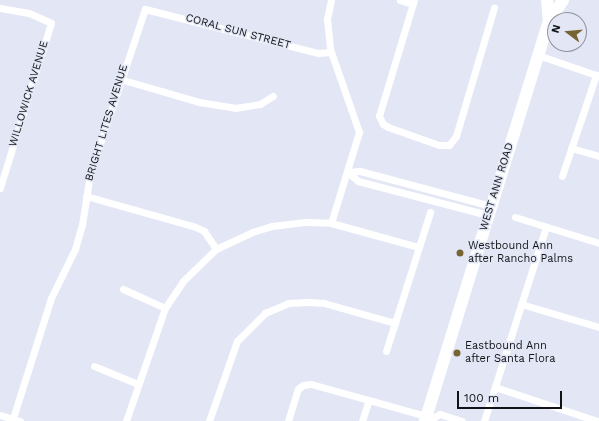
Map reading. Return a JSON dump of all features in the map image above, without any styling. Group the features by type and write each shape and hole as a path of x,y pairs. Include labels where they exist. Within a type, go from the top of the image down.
{"main road":[{"name":"WEST ANN ROAD","path":"546,0 548,12"},
{"name":"WEST ANN ROAD","path":"555,12 563,0"},
{"name":"WEST ANN ROAD","path":"429,419 490,210 547,27"}],"street":[{"path":"331,0 327,18 331,52 359,132 331,224"},
{"path":"400,0 413,2 379,111 380,120 388,127 432,143 449,145 456,136 494,8"},
{"name":"WILLOWICK AVENUE","path":"0,8 29,12 51,23 0,188"},
{"name":"CORAL SUN STREET","path":"145,9 318,53 331,52"},
{"name":"BRIGHT LITES AVENUE","path":"13,418 51,298 75,249 82,225 90,174 120,79 145,9"},
{"path":"538,55 598,76 562,176"},
{"path":"120,79 199,102 234,108 260,104 273,96"},
{"path":"571,148 599,156"},
{"path":"347,172 360,170 490,210"},
{"path":"347,172 358,181 490,210"},
{"path":"86,196 193,226 204,231 216,249"},
{"path":"386,351 430,212"},
{"path":"516,218 599,243"},
{"path":"126,421 165,308 183,281 216,249 252,232 272,226 306,222 331,224 419,247"},
{"path":"484,421 546,227"},
{"path":"124,289 165,308"},
{"path":"209,421 237,342 265,313 288,303 324,303 395,323"},
{"path":"521,304 599,327"},
{"path":"94,366 138,384"},
{"path":"288,421 298,389 304,385 311,384 429,419 440,414 462,421"},
{"path":"495,387 596,421"},
{"path":"362,421 369,400"},
{"path":"0,414 20,421"}],"place":[{"name":"Westbound Ann after Rancho Palms","path":"460,253"},
{"name":"Eastbound Ann after Santa Flora","path":"457,353"}]}
